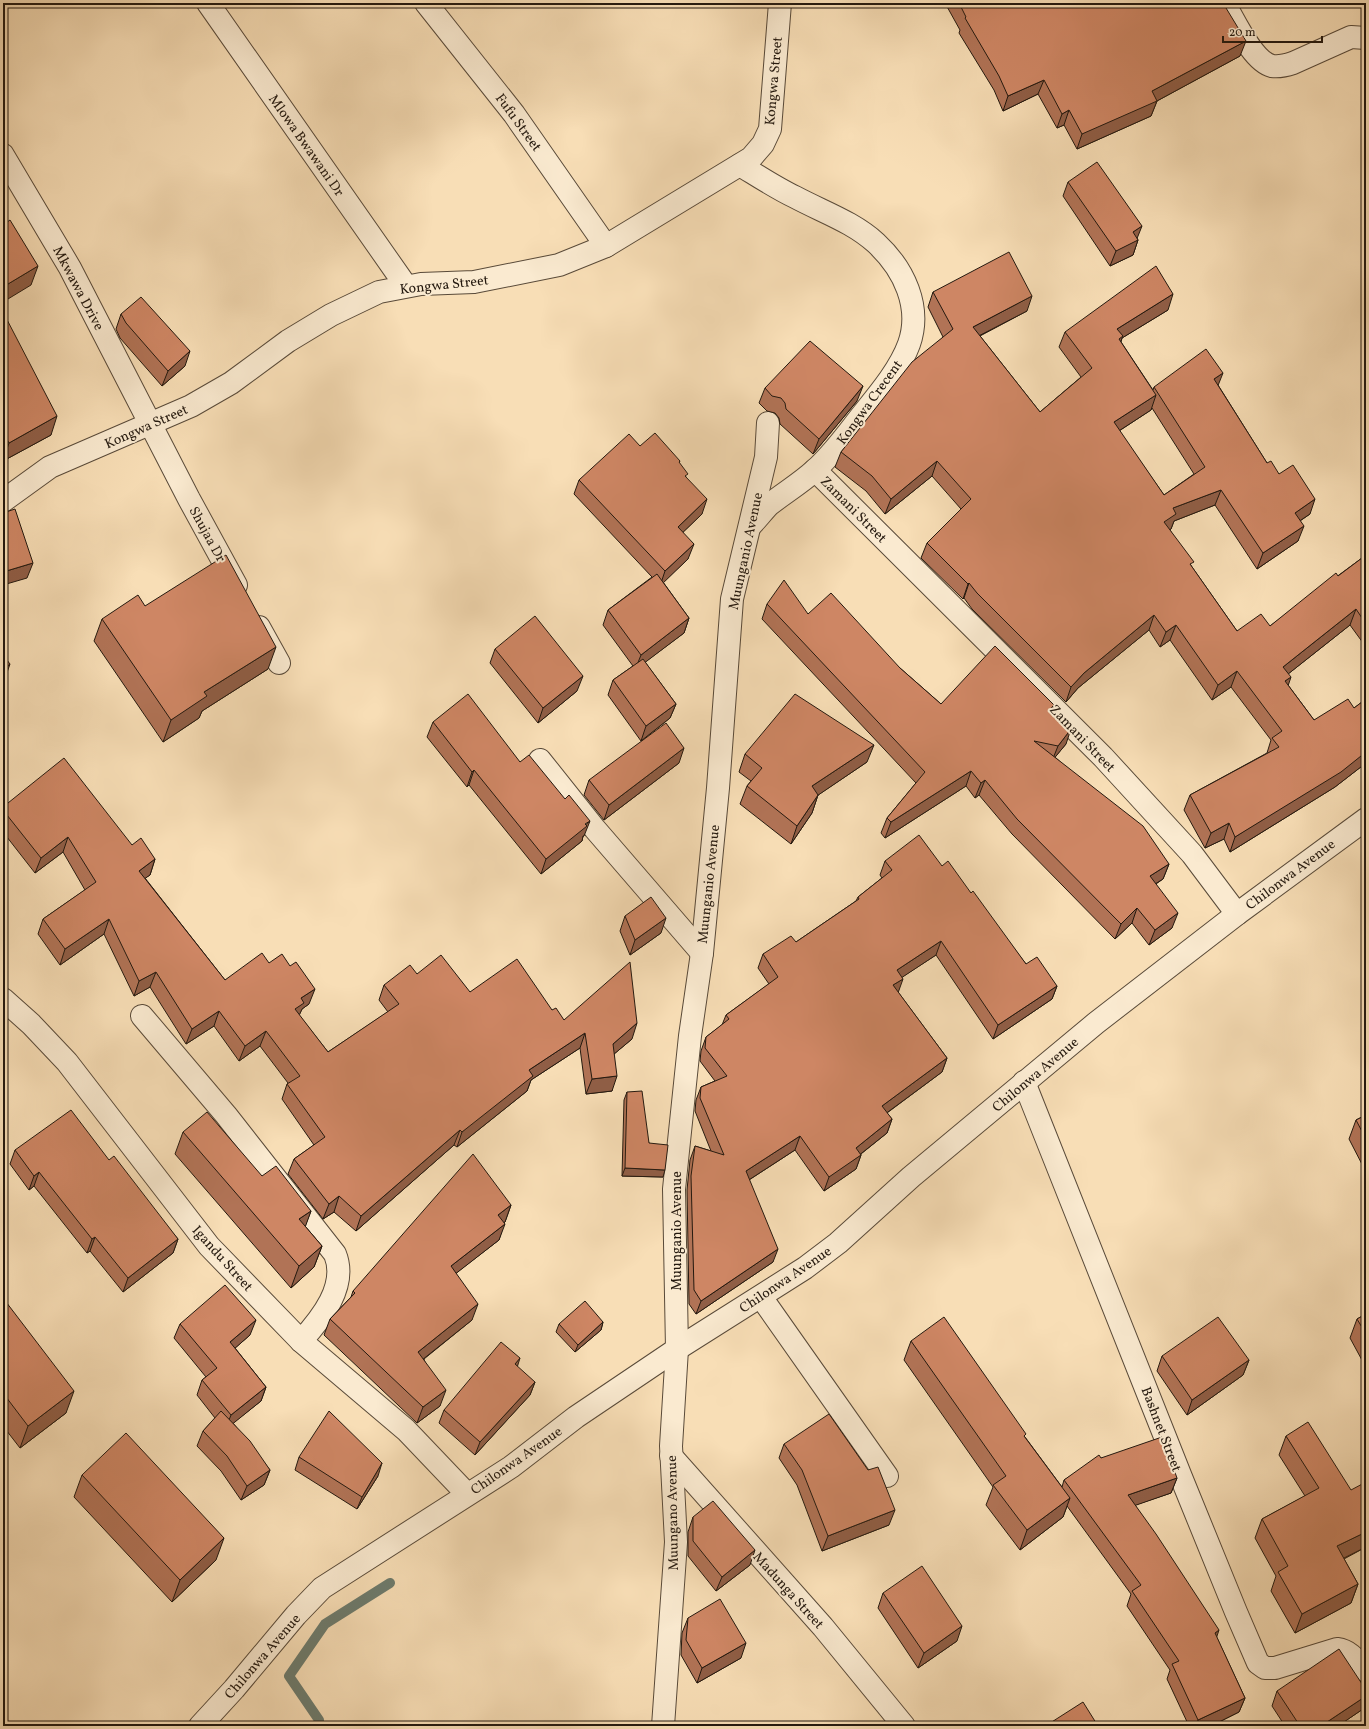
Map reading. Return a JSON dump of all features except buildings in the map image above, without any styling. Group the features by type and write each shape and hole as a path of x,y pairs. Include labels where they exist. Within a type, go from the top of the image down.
{"street":[{"name":"Mlowa Bwawani Dr","path":"208,3 406,286"},
{"name":"Fufu Street","path":"426,3 514,114 606,246"},
{"name":"Kongwa Street","path":"3,501 50,467 191,406 231,383 288,341 332,315 379,292 406,286 474,282 522,274 559,265 606,246 751,158 764,144 770,129 780,3"},
{"path":"1224,3 1248,44 1260,59 1271,66 1293,64 1351,38 1366,38"},
{"name":"Mkwawa Drive","path":"3,155 70,268 150,425"},
{"name":"Kongwa Crecent","path":"740,165 795,197 856,228 877,244 902,273 910,294 914,322 908,344 896,369 870,406 836,448 815,470 769,506 750,526"},
{"name":"Muunganio Avenue","path":"677,1349 674,1189 690,1036 702,953 718,788 732,599 766,457 768,424"},
{"name":"Shujaa Dr","path":"150,425 279,663"},
{"name":"Zamani Street","path":"815,470 1103,757 1192,854 1237,914"},
{"path":"540,760 595,829 702,953"},
{"name":"Chilonwa Avenue","path":"200,1726 234,1689 296,1615 322,1588 512,1466 576,1417 677,1349 805,1268 838,1243 911,1177 1024,1082 1237,914 1366,819"},
{"name":"Igandu Street","path":"3,999 36,1029 67,1062 209,1246 301,1341 406,1430 468,1494"},
{"path":"142,1016 226,1115 335,1254 339,1273 331,1300 317,1324 301,1341"},
{"name":"Bashnet Street","path":"1024,1082 1190,1498 1258,1662 1265,1668 1275,1668 1337,1649 1345,1650 1351,1654 1366,1671"},
{"path":"761,1297 887,1476"},
{"name":"Muungano Avenue","path":"663,1726 676,1542 671,1456 677,1349"},
{"name":"Madunga Street","path":"671,1456 823,1627 904,1726"}],"waterway":[{"path":"319,1726 319,1720 289,1676 325,1624 390,1583"}]}
